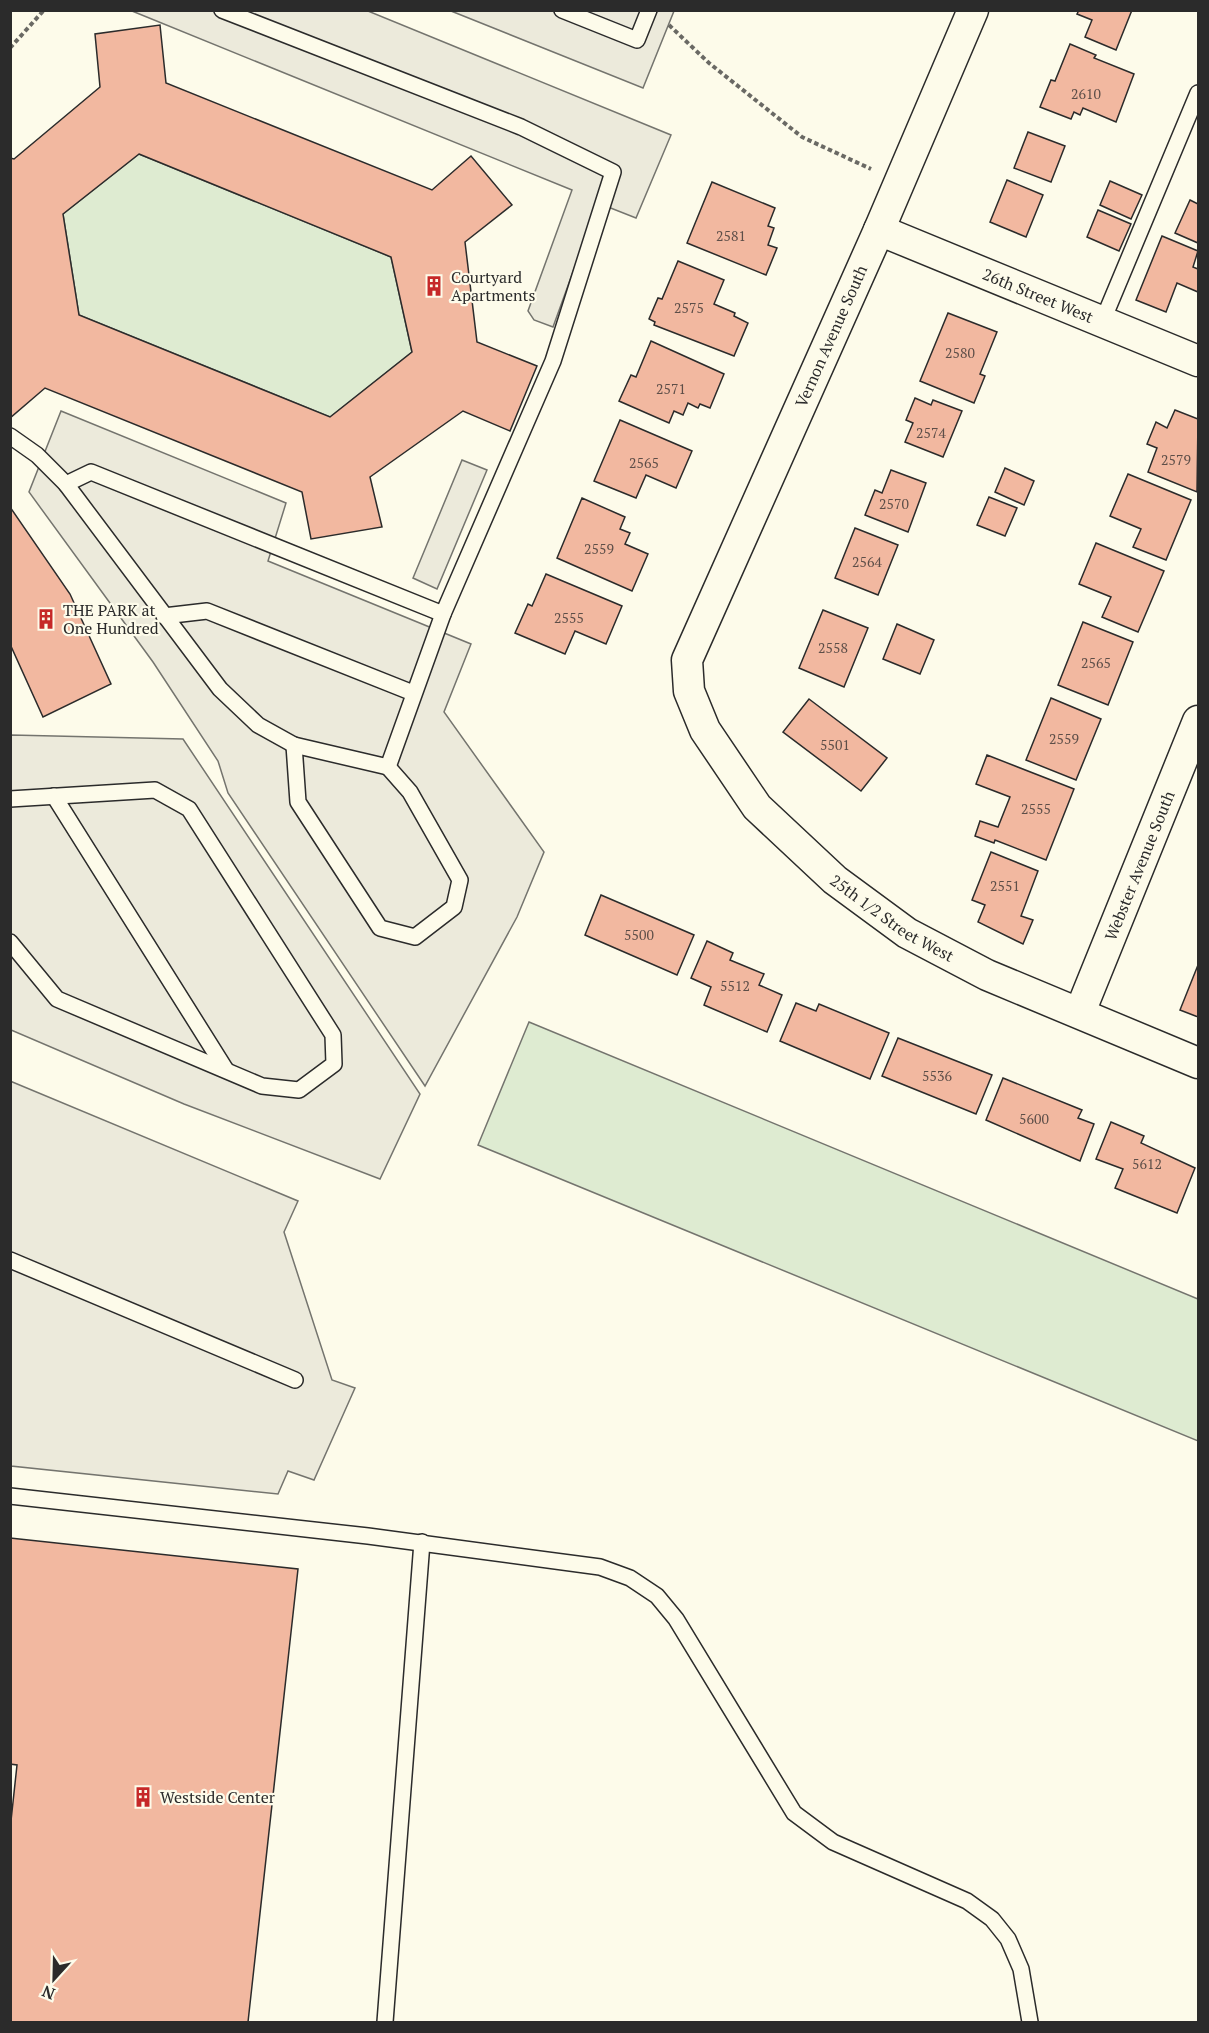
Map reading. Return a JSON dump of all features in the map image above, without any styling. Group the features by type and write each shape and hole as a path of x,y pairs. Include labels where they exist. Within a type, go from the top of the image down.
{"street":[{"name":"Vernon Avenue South","path":"687,660 879,230 973,10"},
{"name":"26th Street West","path":"879,230 1103,320 1198,361"},
{"name":"25th 1/2 Street West","path":"687,660 689,691 711,740 757,807 835,880 907,933 987,975 1198,1063"},
{"name":"Webster Avenue South","path":"1080,1012 1198,721"}],"lane":[{"path":"222,10 522,127 613,172 553,361 443,614 388,767"},
{"path":"562,10 637,40 656,14"},
{"path":"1103,320 1198,93"},
{"path":"10,436 37,455 66,484 220,689 258,724 294,745 388,767 411,792 460,880 454,906 415,936 380,928 298,802 294,745"},
{"path":"66,484 91,472 443,614"},
{"path":"164,616 207,611 413,693"},
{"path":"10,799 155,790 189,809 333,1035 334,1064 299,1090 262,1086 57,999 10,942"},
{"path":"54,796 226,1070"},
{"path":"10,1260 295,1380"},
{"path":"10,1496 422,1542 600,1567 630,1578 657,1596 676,1618 794,1813 832,1842 967,1901 992,1919 1008,1939 1021,1969 1030,2022"},
{"path":"385,2022 422,1542"}],"path":[{"path":"10,48 44,10"},
{"path":"656,14 709,63 802,137 900,181"}],"green space":[{"path":"139,154 391,257 412,352 330,417 79,315 63,214"},
{"path":"529,1022 1198,1299 1198,1441 478,1145"}],"shaded area":[{"path":"132,11 368,11 671,135 636,218 598,203 553,327 534,320 528,311 572,190"},
{"path":"451,11 674,11 643,88"},
{"path":"61,411 286,503 268,561 471,644 444,712 544,852 517,917 425,1086 228,793 218,761 153,662 29,492"},
{"path":"462,460 487,470 437,589 413,578"},
{"path":"11,735 183,739 420,1094 380,1179 184,1104 11,1030"},
{"path":"10,1081 298,1201 284,1232 332,1380 355,1388 314,1480 288,1471 278,1494 11,1466"}],"building":[{"path":"1079,10 1132,10 1116,50 1085,37 1092,20 1077,14"},
{"name":"Courtyard Apartments","path":"160,25 166,83 432,190 471,156 512,205 465,242 477,342 537,366 510,431 463,411 370,477 382,527 311,539 302,492 45,388 10,418 10,158 14,159 100,87 95,34","holes":["139,154 391,257 412,352 330,417 79,315 63,214"]},
{"path":"1070,44 1096,55 1094,58 1134,74 1116,122 1083,108 1080,115 1074,112 1071,119 1040,107 1051,80 1055,81"},
{"path":"1028,132 1065,146 1051,182 1014,168"},
{"path":"1007,180 1043,195 1026,237 990,222"},
{"path":"1110,181 1142,195 1131,219 1100,205"},
{"path":"712,182 775,208 768,226 774,228 768,245 777,248 766,275 687,243"},
{"path":"1190,200 1198,204 1198,243 1175,233"},
{"path":"1098,210 1131,224 1119,251 1087,237"},
{"path":"1162,236 1198,251 1193,267 1198,269 1198,292 1177,283 1166,312 1136,300"},
{"path":"678,261 724,280 714,304 735,313 734,316 748,323 734,356 654,325 655,322 649,319 658,298 662,299"},
{"path":"948,313 997,332 980,374 985,376 974,403 920,381"},
{"path":"651,341 724,374 710,408 700,404 698,408 688,403 683,415 674,411 669,423 619,401 631,375 636,377"},
{"path":"915,398 931,405 933,400 962,411 943,457 905,442 913,423 906,420"},
{"path":"1175,410 1198,419 1197,492 1148,472 1157,448 1147,444 1156,422 1167,428"},
{"path":"620,420 692,451 676,488 646,475 636,498 594,481"},
{"path":"1005,468 1034,481 1024,505 995,492"},
{"path":"891,470 926,483 908,532 865,515 875,490 882,493"},
{"path":"1128,474 1191,500 1166,560 1133,547 1141,529 1110,516"},
{"path":"989,497 1017,508 1005,536 977,525"},
{"path":"582,498 625,517 620,529 630,533 625,544 648,554 632,591 557,558"},
{"name":"THE PARK at One Hundred","path":"10,507 70,594 111,684 43,717 10,644"},
{"path":"855,528 898,545 878,595 835,578"},
{"path":"1096,543 1164,571 1138,632 1102,617 1111,597 1079,584"},
{"path":"546,574 622,606 606,644 575,631 565,654 515,633 528,604 532,606"},
{"path":"823,610 868,628 844,687 799,668"},
{"path":"1083,622 1133,642 1108,705 1058,685"},
{"path":"897,624 934,640 920,674 883,659"},
{"path":"1051,698 1101,719 1076,780 1026,760"},
{"path":"809,699 887,758 861,791 783,732"},
{"path":"987,755 1074,789 1046,860 995,840 994,843 975,836 980,821 998,827 1010,797 976,784"},
{"path":"991,852 1038,871 1021,916 1033,920 1023,944 978,922 985,905 972,900"},
{"path":"601,895 694,935 677,975 585,935"},
{"path":"707,941 733,953 730,960 764,974 759,985 782,995 767,1032 704,1005 711,987 691,978"},
{"path":"1198,965 1198,1017 1180,1010"},
{"path":"796,1003 816,1011 819,1004 889,1033 870,1079 780,1041"},
{"path":"898,1038 992,1075 976,1114 882,1076"},
{"path":"1003,1078 1082,1110 1078,1118 1094,1124 1080,1161 986,1120"},
{"path":"1111,1122 1144,1136 1141,1143 1195,1168 1177,1213 1115,1188 1123,1169 1096,1159"},
{"name":"Westside Center","path":"10,1538 298,1569 248,2022 10,2022 10,1830 17,1765 10,1764"}],"place":[{"name":"Courtyard Apartments","path":"434,286"},
{"name":"THE PARK at One Hundred","path":"46,619"},
{"name":"Westside Center","path":"143,1797"}]}
